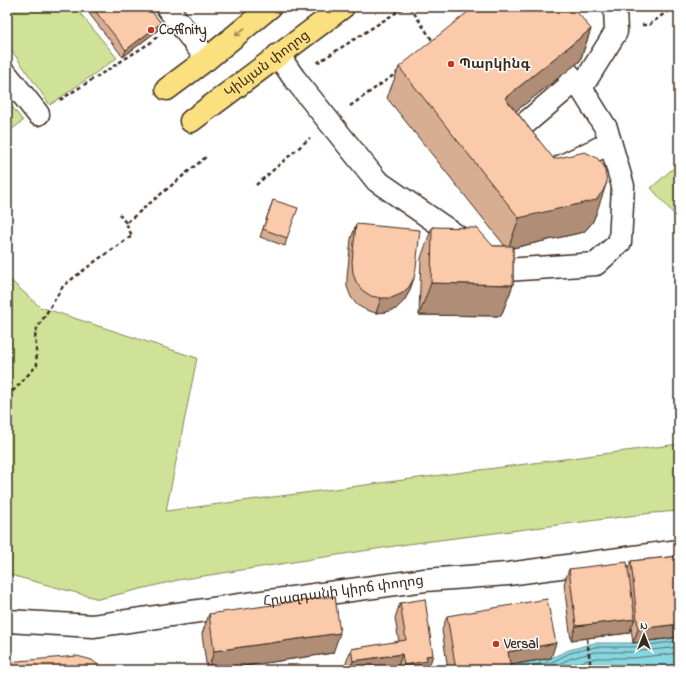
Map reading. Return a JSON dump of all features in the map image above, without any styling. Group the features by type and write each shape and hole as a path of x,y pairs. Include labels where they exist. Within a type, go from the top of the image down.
{"main road":[{"path":"168,89 270,7"},
{"name":"Կիևյան փողոց","path":"191,121 343,7"}],"street":[{"path":"167,7 207,59"},
{"path":"610,143 546,174 514,133 574,80 616,32 615,7"},
{"path":"278,55 294,78 377,181 506,270 596,264 620,242 623,186 606,128 574,80"},
{"path":"7,75 38,114"},
{"name":"Հրազդանի կիրճ փողոց","path":"7,621 93,626 425,580 508,574 679,551"}],"path":[{"path":"410,7 436,45"},
{"path":"650,25 673,7"},
{"path":"38,114 150,44 159,34"},
{"path":"256,185 329,121 398,72"},
{"path":"126,223 207,156"},
{"path":"7,396 37,365 35,332 63,286 132,236 120,214"},
{"path":"587,639 591,670"}],"green space":[{"path":"7,7 54,7 57,10 60,7 75,7 117,58 50,105 7,44"},
{"path":"7,100 23,121 7,133"},
{"path":"679,163 679,220 651,188"},
{"path":"7,277 40,307 197,358 166,511 679,444 679,511 408,544 178,580 99,599 7,574"}],"water":[{"path":"679,637 679,668 668,670 504,670 503,666 551,658 569,650 594,643 633,643"}],"building":[{"path":"92,7 148,7 161,23 126,50"},
{"path":"474,7 573,7 591,29 505,98 554,159 585,152 597,158 604,166 607,182 603,191 596,200 519,218 399,67"},
{"path":"273,200 298,208 287,238 263,229"},
{"path":"356,224 420,230 414,278 409,287 401,294 391,298 371,296 362,290 356,282 352,262"},
{"path":"432,227 477,228 493,246 513,246 513,285 431,283"},
{"path":"679,556 679,624 638,629 631,561"},
{"path":"627,562 635,619 576,626 569,569"},
{"path":"335,596 340,633 214,651 209,614"},
{"path":"425,599 433,655 426,656 427,661 404,665 402,654 353,661 351,649 406,640 400,603"},
{"name":"Versal","path":"547,599 556,643 508,652 511,670 456,670 447,616"},
{"path":"77,656 92,660 104,670 7,670 7,662"}],"place":[{"name":"Coffinity","path":"151,30"},
{"name":"Պարկինգ","path":"451,64"},
{"name":"Versal","path":"496,644"}]}
